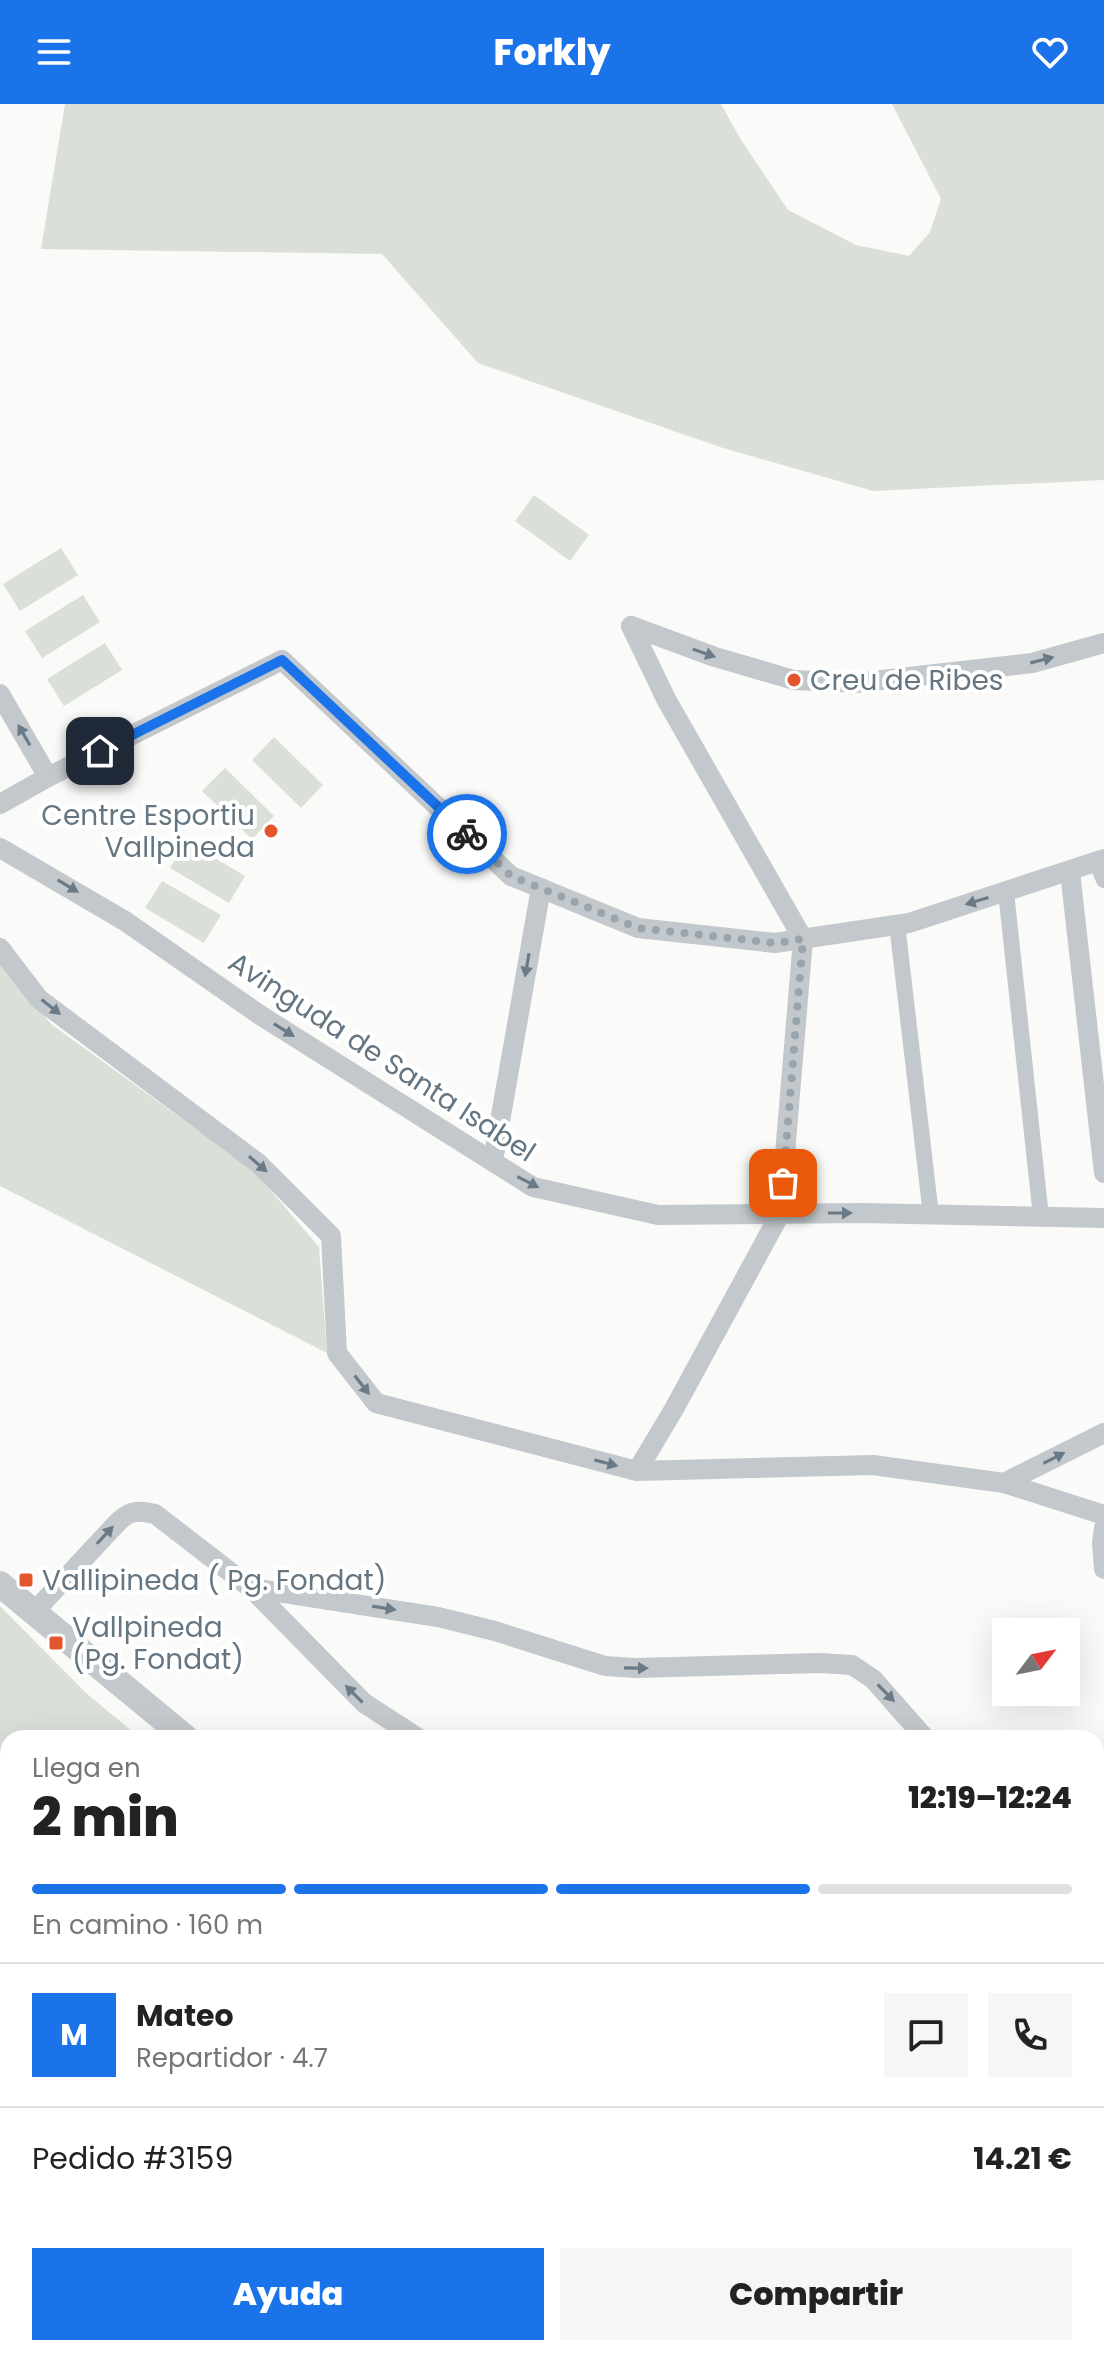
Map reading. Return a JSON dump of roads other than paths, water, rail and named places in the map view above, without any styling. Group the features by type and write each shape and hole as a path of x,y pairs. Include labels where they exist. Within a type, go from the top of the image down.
{"street":[{"path":"637,1471 780,1214 803,939 666,699 631,626 715,657 794,680 856,683 1032,663 1104,643"},
{"path":"0,804 282,660 511,876 638,928 775,943 897,924 1070,872 1101,867"},
{"path":"0,694 48,777"},
{"name":"Avinguda de Santa Isabel","path":"0,848 125,921 260,1015 533,1187 658,1215 1104,1218"},
{"path":"1070,872 1104,1173"},
{"path":"493,1161 541,888"},
{"path":"1006,892 1041,1217"},
{"path":"897,924 931,1215"},
{"path":"0,948 39,999 258,1163 331,1236 337,1353 376,1403 637,1471 873,1465 1004,1483 1104,1515"},
{"path":"1004,1483 1104,1433"},
{"path":"33,1613 128,1512 142,1510 155,1514 251,1588 364,1703 406,1730"},
{"path":"1104,1528 1104,1569"},
{"path":"0,1584 177,1730"},
{"path":"251,1588 438,1617 495,1631 605,1666 852,1665 873,1679 918,1730"}],"place":[{"name":"Creu de Ribes","path":"794,680"},
{"name":"Centre Esportiu Vallpineda","path":"271,831"},
{"name":"Vallipineda ( Pg. Fondat)","path":"26,1580"},
{"name":"Vallpineda (Pg. Fondat)","path":"56,1643"}]}
